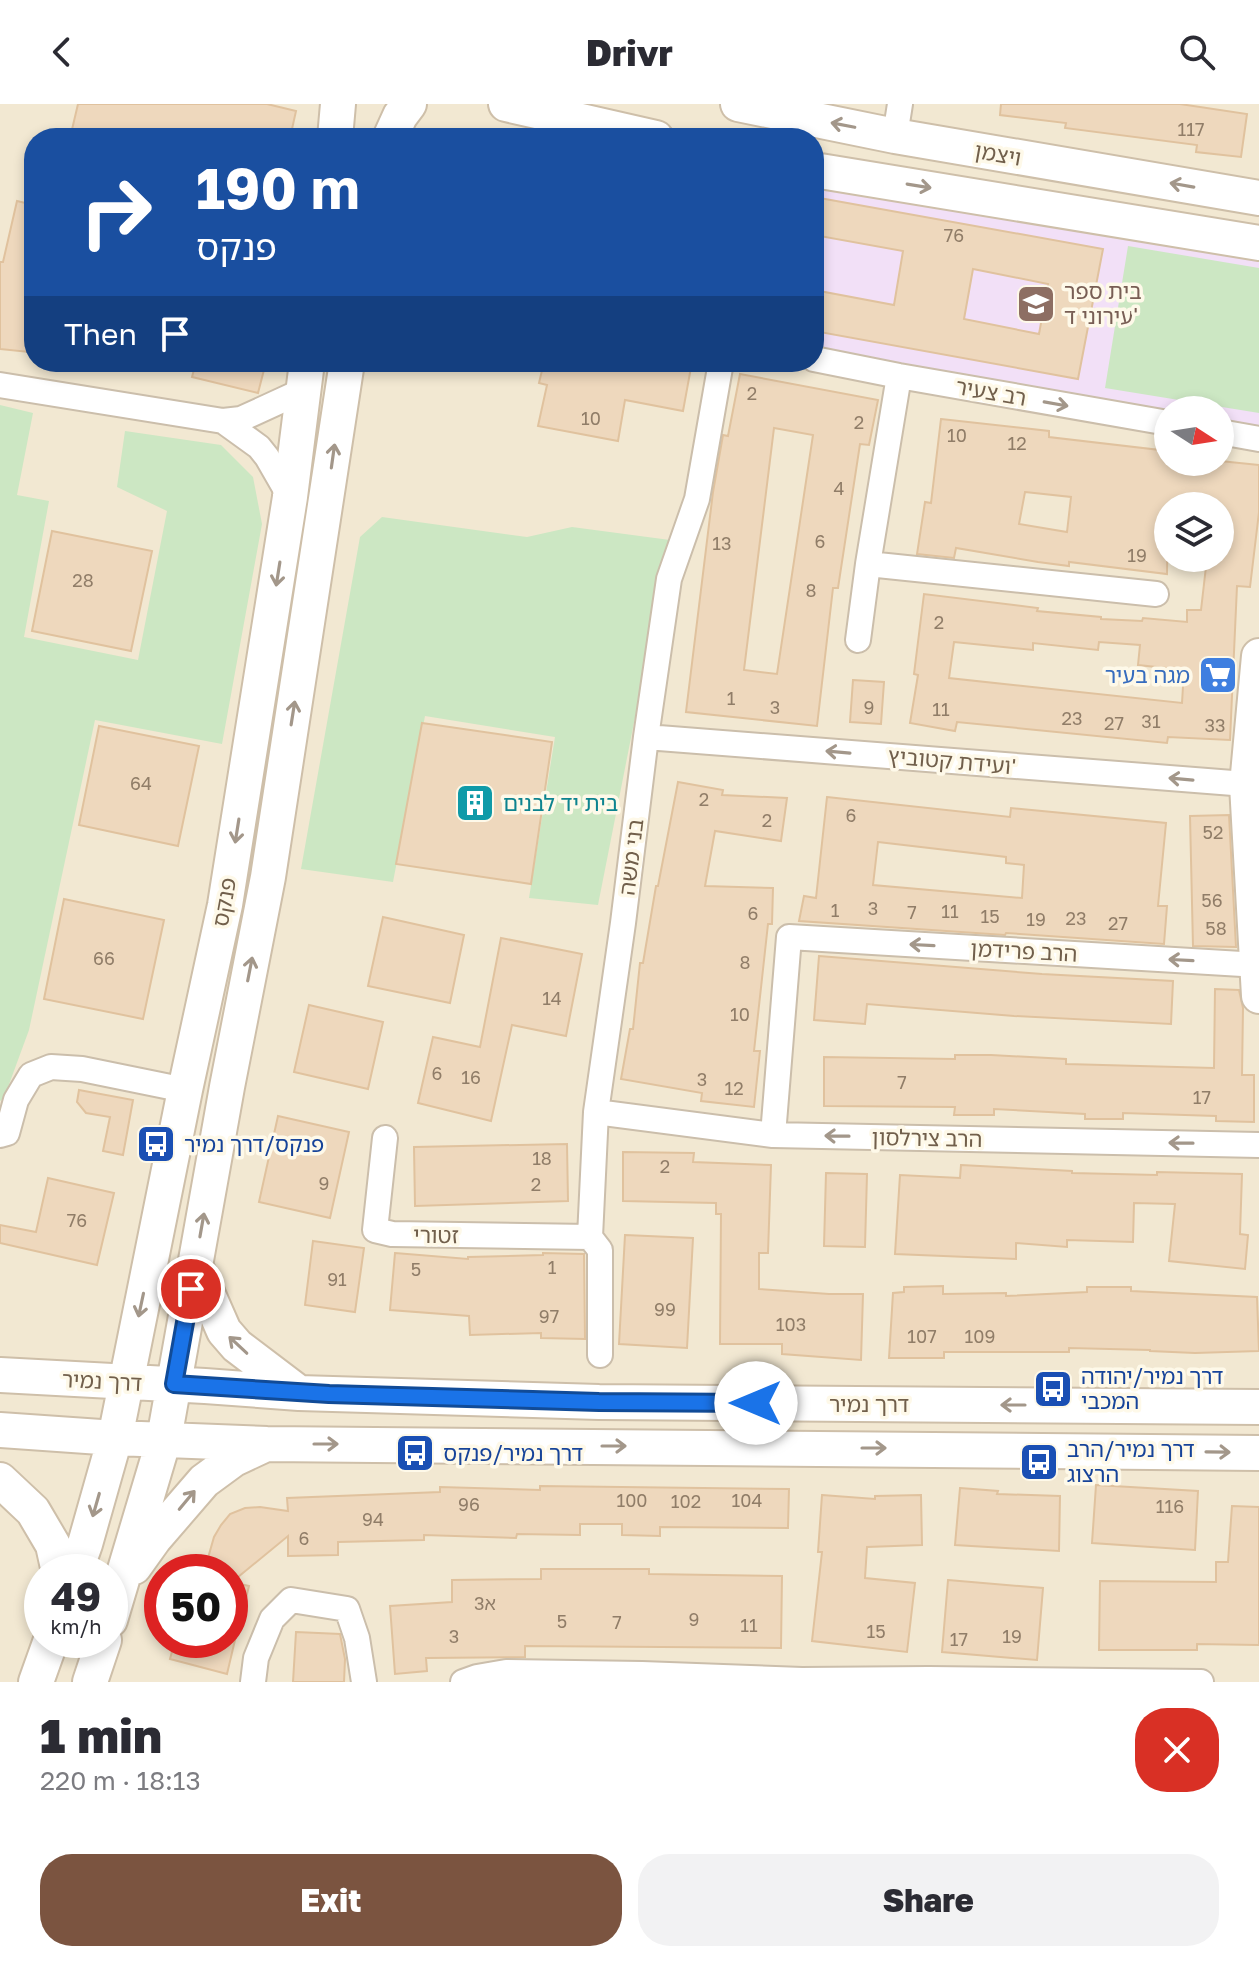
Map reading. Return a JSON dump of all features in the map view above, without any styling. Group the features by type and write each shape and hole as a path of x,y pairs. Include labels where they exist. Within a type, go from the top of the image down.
{"main road":[{"path":"383,128 387,104"},
{"path":"395,128 409,104"},
{"path":"506,104 612,128"},
{"name":"ויצמן","path":"738,104 898,120 1259,198"},
{"name":"ויצמן","path":"824,172 1259,243"},
{"name":"פנקס","path":"128,1562 164,1439 268,877 345,372"},
{"name":"פנקס","path":"81,1554 115,1438 225,905 290,497 305,376"},
{"path":"1258,975 1253,785 1259,656"},
{"path":"195,1265 224,1331 237,1346 299,1393"},
{"name":"דרך נמיר","path":"0,1375 299,1393 599,1402 1259,1407"},
{"name":"דרך נמיר","path":"0,1430 267,1444 1259,1453"},
{"path":"128,1575 204,1481 234,1459 267,1444"},
{"path":"0,1480 33,1511 55,1554"},
{"path":"36,1682 45,1658"},
{"path":"90,1682 98,1658"}],"street":[{"name":"רב צעיר","path":"824,361 1154,421"},
{"name":"בני משה","path":"600,1355 600,1250 590,1237 596,1112 669,579 697,499 719,372"},
{"path":"0,385 223,421 241,419 305,376"},
{"path":"858,640 899,376"},
{"path":"223,421 259,447 290,497"},
{"path":"1234,435 1259,439"},
{"path":"868,564 1156,594"},
{"name":"ועידת קטוביץ'","path":"646,737 1253,785"},
{"name":"הרב פרידמן","path":"773,1135 789,937 1258,975"},
{"path":"0,1135 7,1133 16,1100 31,1075 51,1067 82,1069 185,1090"},
{"name":"הרב צירלסון","path":"596,1112 773,1135 1259,1145"},
{"name":"זטורי","path":"385,1138 375,1230 392,1234 590,1237"},
{"path":"253,1682 256,1658 272,1619 291,1600 347,1609 357,1638 364,1682"},
{"path":"463,1682 506,1672 644,1678 1201,1682"}],"shaded area":[{"path":"0,104 1259,104 1259,1682 0,1682"},
{"name":"בית ספר עירוני ד'","path":"824,182 1259,259 1259,426 1234,422 1234,396 1154,396 1154,408 824,350"}],"green space":[{"path":"1128,246 1259,268 1259,413 1234,409 1234,396 1154,396 1105,388"},
{"path":"0,405 33,413 17,495 49,501 24,637 138,660 167,511 117,487 125,431 221,445 253,477 262,524 222,744 95,720 29,1030 4,1098 0,1101"},
{"path":"382,517 527,537 572,527 670,540 598,905 529,898 555,737 425,716 393,882 301,869 360,537"}],"building":[{"path":"78,104 267,104 296,111 292,128 72,128"},
{"path":"1001,104 1180,104 1247,114 1241,157 1196,152 1197,145 1065,128 1066,123 1000,115"},
{"path":"824,199 1103,249 1078,379 824,333 824,292 894,305 903,251 824,237","holes":["973,269 1048,284 1039,334 964,319"]},
{"path":"17,201 24,203 24,351 0,349 0,262 3,262"},
{"path":"193,372 263,372 258,393 192,377"},
{"path":"542,372 690,372 683,411 625,400 618,441 538,426 547,385 539,383"},
{"path":"740,374 878,400 869,445 860,444 838,588 833,588 817,726 686,712 713,492 723,435 728,436","holes":["774,428 813,435 777,674 744,670"]},
{"path":"941,419 1049,431 1049,437 1154,449 1154,476 1234,476 1234,462 1259,465 1259,512 1250,587 1237,586 1230,740 1168,737 1167,743 957,722 955,731 910,723 918,675 914,674 924,594 1101,619 1142,621 1143,618 1187,622 1187,610 1201,610 1205,572 1234,572 1234,492 1154,492 1154,572 1167,574 1069,562 1069,566 956,548 954,558 917,554 925,502 931,503","holes":["1025,492 1071,497 1067,532 1019,524","954,642 1033,650 1033,643 1098,650 1099,642 1140,645 1138,665 1184,670 1182,703 949,678"]},
{"path":"52,531 152,551 131,651 32,631"},
{"path":"853,680 884,682 881,724 850,722"},
{"name":"בית יד לבנים","path":"422,723 552,742 531,884 396,864"},
{"path":"99,726 199,746 178,846 79,825"},
{"path":"678,782 723,790 722,795 787,798 781,841 715,831 705,886 773,888 772,924 768,924 754,1051 760,1051 754,1107 701,1101 702,1093 621,1079 630,1029 633,1029 640,963 643,963"},
{"path":"827,797 1010,817 1011,808 1166,823 1158,906 1167,906 1164,944 799,921 804,896 816,898","holes":["878,842 1006,857 1006,863 1024,865 1022,898 873,885"]},
{"path":"1229,815 1236,947 1193,946 1190,816"},
{"path":"64,899 164,920 143,1019 44,999"},
{"path":"383,917 464,935 450,1003 368,986"},
{"path":"501,938 582,954 566,1036 512,1025 491,1121 418,1103 433,1037 480,1047"},
{"path":"819,956 1173,981 1171,1024 867,1004 865,1024 814,1020"},
{"path":"1215,989 1239,990 1243,1008 1242,1075 1254,1075 1254,1122 1216,1121 1216,1116 1123,1113 1123,1119 1085,1119 1085,1114 994,1109 994,1115 954,1115 955,1107 824,1106 824,1057 955,1059 955,1055 991,1055 1066,1059 1066,1064 1214,1068"},
{"path":"309,1005 383,1022 368,1089 294,1072"},
{"path":"79,1090 133,1100 123,1155 103,1151 110,1117 86,1113 77,1102"},
{"path":"278,1116 349,1132 330,1218 259,1202"},
{"path":"567,1144 568,1201 415,1206 414,1147"},
{"path":"623,1152 694,1153 693,1162 771,1165 768,1253 759,1253 759,1289 863,1294 861,1360 782,1354 782,1344 720,1344 721,1214 716,1214 716,1203 623,1201"},
{"path":"961,1165 1072,1173 1242,1174 1240,1234 1248,1235 1245,1269 1169,1261 1175,1204 1134,1203 1133,1242 1067,1240 1067,1247 1016,1243 1016,1259 895,1254 900,1175 960,1178"},
{"path":"826,1173 867,1174 865,1247 824,1246"},
{"path":"48,1178 114,1193 97,1265 0,1243 0,1225 36,1232"},
{"path":"625,1235 693,1238 687,1348 619,1344"},
{"path":"313,1241 364,1248 355,1312 305,1305"},
{"path":"395,1253 468,1259 543,1253 584,1254 585,1339 541,1338 541,1333 470,1335 469,1316 390,1310"},
{"path":"943,1286 943,1294 1006,1293 1006,1296 1087,1292 1087,1287 1131,1287 1131,1291 1257,1297 1259,1351 1195,1353 1069,1348 1069,1352 944,1352 944,1358 889,1358 893,1293 904,1292 904,1287"},
{"path":"1096,1485 1198,1491 1195,1550 1092,1543"},
{"path":"540,1486 789,1489 788,1528 660,1527 660,1536 622,1535 622,1524 580,1524 580,1535 517,1534 516,1538 424,1535 424,1540 338,1542 338,1555 288,1556 288,1536 248,1569 248,1554 209,1554 214,1537 230,1514 245,1508 260,1507 288,1511 287,1498 440,1492 440,1487 540,1490"},
{"path":"960,1488 998,1491 997,1494 1060,1496 1059,1551 955,1545"},
{"path":"822,1495 875,1499 875,1496 921,1495 922,1545 867,1547 865,1578 915,1583 907,1652 812,1641 822,1552 818,1552"},
{"path":"1232,1506 1259,1507 1259,1645 1197,1644 1197,1650 1099,1650 1100,1581 1216,1582 1216,1562 1228,1562"},
{"path":"541,1569 649,1569 649,1574 782,1576 781,1648 525,1646 525,1657 426,1658 427,1671 395,1674 390,1606 452,1602 452,1580 541,1579"},
{"path":"948,1580 1043,1588 1037,1660 942,1652"},
{"path":"296,1632 340,1634 345,1659 344,1682 293,1682"},
{"path":"170,1658 231,1658 227,1674"}],"place":[{"name":"בית ספר עירוני ד'","path":"1036,304"},
{"name":"מגה בעיר","path":"1218,675"},
{"name":"בית יד לבנים","path":"475,803"},
{"name":"פנקס/דרך נמיר","path":"156,1144"},
{"name":"דרך נמיר/יהודה המכבי","path":"1053,1389"},
{"name":"דרך נמיר/פנקס","path":"415,1453"},
{"name":"דרך נמיר/הרב הרצוג","path":"1039,1462"}],"route":[{"path":"191,1289 174,1384 329,1394 756,1403"}]}
